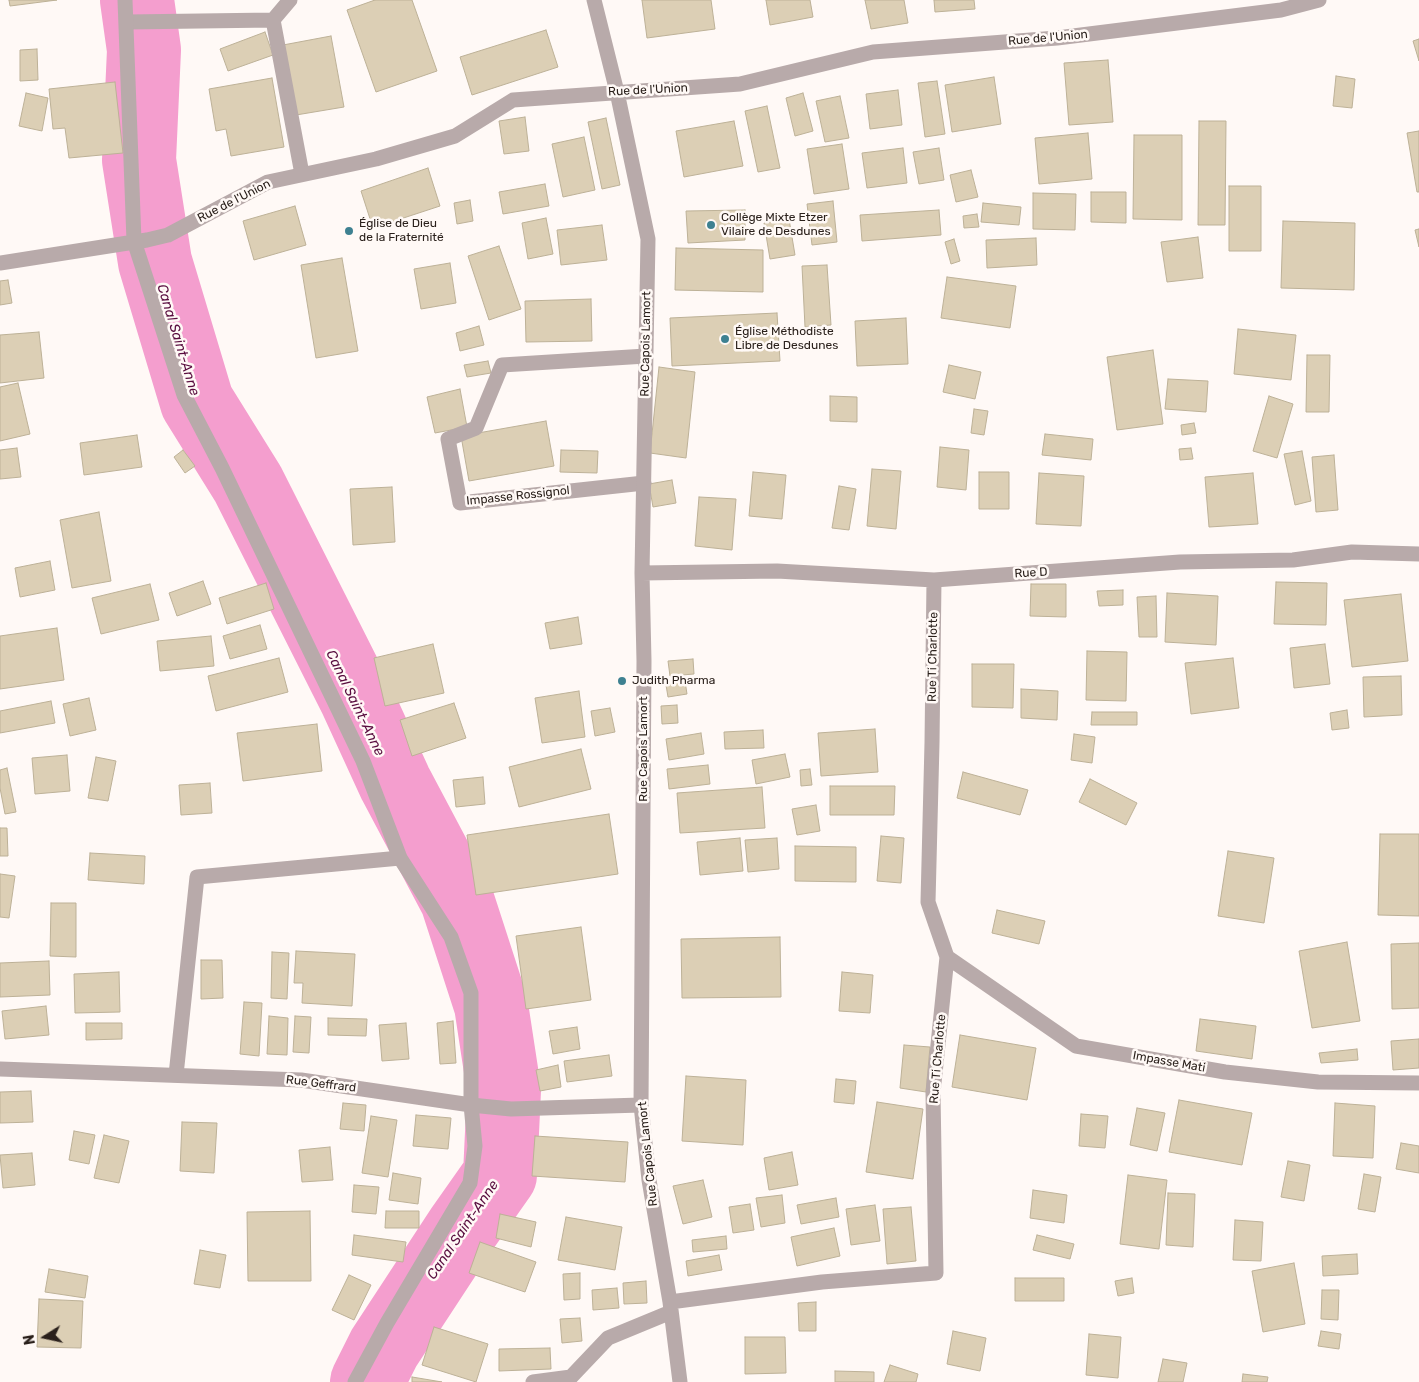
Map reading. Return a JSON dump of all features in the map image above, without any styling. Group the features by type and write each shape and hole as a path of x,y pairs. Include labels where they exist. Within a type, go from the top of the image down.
{"street":[{"path":"125,0 140,241 184,395 222,468 363,761 400,858 451,937 471,993 471,1105 475,1146 470,1183 387,1323 355,1382"},
{"path":"127,22 273,20 290,0"},
{"name":"Rue Capois Lamort","path":"594,0 617,92 648,239 642,573 644,671 641,1105 649,1180 680,1382"},
{"name":"Rue de l'Union","path":"0,263 168,235 268,182 376,159 455,136 513,100 740,84 873,52 1067,37 1280,10 1320,0"},
{"path":"273,20 302,174"},
{"name":"Impasse Rossignol","path":"644,483 460,503 448,439 476,428 502,365 646,356"},
{"name":"Rue D","path":"642,573 777,571 934,580 1180,562 1292,560 1352,552 1419,554"},
{"name":"Rue Ti Charlotte","path":"670,1307 822,1282 936,1273 934,1093 947,957 928,902 934,580"},
{"path":"176,1075 197,877 400,858"},
{"name":"Impasse Mati","path":"947,957 1076,1046 1225,1072 1318,1082 1419,1084"},
{"name":"Rue Geffrard","path":"0,1069 301,1080 471,1105 511,1109 641,1105"},
{"path":"533,1382 571,1377 608,1338 670,1307"}],"building":[{"path":"9,0 57,0 10,6"},
{"path":"375,0 412,0 437,71 376,92 347,10"},
{"path":"642,0 711,0 715,29 647,38"},
{"path":"766,0 810,0 813,17 770,25"},
{"path":"865,0 904,0 908,23 871,29"},
{"path":"934,0 974,0 975,9 935,12"},
{"path":"546,30 558,67 472,95 460,57"},
{"path":"265,32 273,55 228,71 220,49"},
{"path":"331,36 344,107 296,115 283,45"},
{"path":"1419,39 1419,61 1413,41"},
{"path":"37,49 38,80 20,81 20,50"},
{"path":"1108,60 1113,122 1069,125 1064,63"},
{"path":"1336,76 1355,79 1352,108 1333,106"},
{"path":"994,77 1001,124 952,132 945,85"},
{"path":"272,78 284,147 231,156 226,129 216,131 209,89"},
{"path":"937,81 945,134 925,137 918,83"},
{"path":"115,82 123,153 69,158 65,128 53,129 49,89"},
{"path":"898,90 902,125 870,129 866,94"},
{"path":"26,93 48,98 42,131 19,126"},
{"path":"803,93 813,131 795,136 786,98"},
{"path":"840,96 849,138 825,142 816,101"},
{"path":"767,106 780,168 758,172 745,111"},
{"path":"525,117 529,151 504,154 499,121"},
{"path":"606,118 620,185 602,189 588,122"},
{"path":"734,121 743,166 684,177 676,131"},
{"path":"1199,121 1226,121 1225,225 1198,225"},
{"path":"1419,131 1419,192 1417,192 1407,133"},
{"path":"1088,133 1092,179 1039,184 1035,138"},
{"path":"1134,135 1182,135 1182,220 1133,219"},
{"path":"584,137 595,190 563,197 552,144"},
{"path":"842,144 849,189 814,194 807,149"},
{"path":"903,148 907,183 867,188 862,153"},
{"path":"939,148 944,180 919,184 913,152"},
{"path":"428,168 440,206 373,228 361,191"},
{"path":"971,170 978,197 956,202 950,175"},
{"path":"545,184 549,206 503,214 499,192"},
{"path":"1229,186 1261,186 1261,251 1229,251"},
{"path":"1091,192 1126,192 1126,223 1091,222"},
{"path":"1033,193 1076,194 1075,230 1033,229"},
{"path":"470,200 473,221 457,224 454,203"},
{"path":"833,201 837,242 812,245 807,204"},
{"path":"983,203 1021,207 1019,225 981,222"},
{"path":"295,206 306,245 254,260 243,221"},
{"path":"745,210 745,240 688,243 686,211"},
{"path":"939,210 941,235 862,241 860,215"},
{"path":"977,214 979,227 964,228 963,216"},
{"path":"546,218 553,254 528,259 522,223"},
{"path":"789,219 795,255 770,259 764,223"},
{"path":"1283,221 1355,223 1354,290 1281,288"},
{"path":"602,225 607,260 561,265 557,230"},
{"path":"1419,229 1419,247 1415,230"},
{"path":"1198,237 1203,278 1167,282 1161,242"},
{"path":"1036,238 1037,265 987,268 986,240"},
{"path":"954,239 960,261 951,264 945,242"},
{"path":"499,246 521,309 489,320 468,256"},
{"path":"676,248 763,250 763,292 675,290"},
{"path":"342,258 358,351 316,358 301,265"},
{"path":"450,263 456,303 421,309 414,269"},
{"path":"827,265 831,325 805,327 802,266"},
{"path":"947,277 1016,286 1010,328 941,318"},
{"path":"8,280 12,303 0,305 0,281"},
{"path":"591,299 592,341 526,342 525,301"},
{"name":"Église Méthodiste Libre de Desdunes","path":"777,313 780,361 672,366 670,318"},
{"path":"906,318 908,364 857,366 855,321"},
{"path":"479,326 484,345 460,351 456,333"},
{"path":"1238,329 1296,335 1291,380 1234,374"},
{"path":"39,332 44,378 0,383 0,335"},
{"path":"1153,350 1163,424 1117,430 1107,357"},
{"path":"1307,355 1330,355 1329,412 1306,412"},
{"path":"488,361 491,373 467,377 464,365"},
{"path":"949,365 981,372 975,399 943,392"},
{"path":"659,367 695,372 686,458 650,453"},
{"path":"1168,379 1208,381 1206,412 1165,409"},
{"path":"18,383 30,434 0,441 0,387"},
{"path":"460,389 467,427 435,433 427,397"},
{"path":"830,396 857,397 857,422 830,421"},
{"path":"1269,396 1293,404 1277,458 1253,451"},
{"path":"974,409 988,411 984,435 971,433"},
{"path":"546,421 554,466 469,481 461,436"},
{"path":"1194,423 1196,433 1182,435 1181,425"},
{"path":"1045,434 1093,439 1091,460 1042,455"},
{"path":"137,435 142,467 84,475 80,443"},
{"path":"940,447 969,450 966,490 937,487"},
{"path":"17,448 21,477 0,479 0,450"},
{"path":"1191,448 1193,459 1180,460 1179,449"},
{"path":"183,450 195,466 185,473 174,457"},
{"path":"561,450 598,451 597,473 560,472"},
{"path":"1302,451 1311,501 1295,505 1284,454"},
{"path":"1334,455 1338,510 1316,512 1312,457"},
{"path":"872,469 901,471 896,529 867,526"},
{"path":"753,472 786,475 782,519 749,516"},
{"path":"979,472 1009,472 1009,509 979,509"},
{"path":"1039,473 1084,476 1081,526 1036,524"},
{"path":"1253,473 1258,524 1209,527 1205,477"},
{"path":"672,480 676,503 653,507 649,484"},
{"path":"839,486 856,489 849,530 832,528"},
{"path":"392,487 395,542 353,545 350,489"},
{"path":"699,497 736,499 732,550 695,546"},
{"path":"99,512 111,581 72,588 60,520"},
{"path":"50,561 55,590 20,597 15,568"},
{"path":"203,581 211,604 177,616 169,593"},
{"path":"1276,582 1327,583 1326,625 1274,624"},
{"path":"266,583 274,609 227,624 219,598"},
{"path":"150,584 159,620 101,634 92,598"},
{"path":"1031,584 1066,584 1066,617 1030,616"},
{"path":"1123,590 1123,605 1099,606 1097,591"},
{"path":"1167,593 1218,596 1216,645 1165,642"},
{"path":"1401,594 1408,661 1352,667 1344,600"},
{"path":"1156,596 1157,637 1139,637 1137,597"},
{"path":"578,617 582,644 550,649 545,623"},
{"path":"260,625 267,649 230,659 223,636"},
{"path":"57,628 64,680 0,689 0,636"},
{"path":"211,636 214,666 160,671 157,641"},
{"path":"433,644 444,693 385,706 374,658"},
{"path":"1325,644 1330,684 1294,688 1290,648"},
{"path":"1087,651 1127,652 1126,701 1086,700"},
{"path":"279,658 288,692 216,711 208,676"},
{"path":"1233,658 1239,708 1191,714 1185,663"},
{"path":"693,659 694,674 670,676 668,661"},
{"path":"972,664 1014,664 1013,708 972,707"},
{"path":"1401,676 1402,715 1364,717 1363,677"},
{"path":"685,681 687,694 668,697 666,685"},
{"path":"1021,689 1058,691 1057,720 1021,718"},
{"path":"579,691 585,737 542,743 535,698"},
{"path":"89,698 96,730 70,736 63,704"},
{"path":"51,701 55,723 0,733 0,711"},
{"path":"454,703 466,738 412,756 400,720"},
{"path":"677,705 678,723 662,724 661,706"},
{"path":"610,708 615,732 595,736 591,711"},
{"path":"1347,710 1349,728 1332,730 1330,713"},
{"path":"1092,712 1137,712 1137,725 1091,725"},
{"path":"317,724 322,771 243,781 237,733"},
{"path":"875,729 878,772 821,776 818,733"},
{"path":"763,730 764,748 725,749 724,732"},
{"path":"701,733 704,754 669,760 666,739"},
{"path":"1074,734 1095,737 1092,763 1071,760"},
{"path":"581,749 591,789 519,807 509,767"},
{"path":"785,754 790,777 756,784 752,760"},
{"path":"67,755 70,791 35,794 32,758"},
{"path":"96,757 116,761 108,801 88,798"},
{"path":"708,765 710,784 669,789 667,769"},
{"path":"7,768 16,812 5,814 0,788 0,770"},
{"path":"810,769 812,785 801,786 800,770"},
{"path":"963,772 1028,790 1020,815 957,798"},
{"path":"483,777 485,804 456,807 453,780"},
{"path":"1090,779 1137,803 1126,825 1079,802"},
{"path":"210,783 212,813 181,815 179,785"},
{"path":"830,786 895,786 894,815 830,815"},
{"path":"762,787 765,828 680,833 677,793"},
{"path":"816,805 820,831 797,835 792,809"},
{"path":"609,814 618,874 476,895 467,835"},
{"path":"0,828 7,828 8,856 0,856"},
{"path":"1380,834 1419,834 1419,916 1378,915"},
{"path":"881,836 904,838 901,883 877,881"},
{"path":"740,838 743,871 700,875 697,842"},
{"path":"777,838 779,869 748,872 745,840"},
{"path":"795,846 856,847 856,882 795,881"},
{"path":"1228,851 1274,858 1264,923 1218,916"},
{"path":"90,853 145,856 144,884 88,880"},
{"path":"0,874 15,876 9,918 0,917"},
{"path":"51,903 76,903 76,957 50,956"},
{"path":"997,910 1045,921 1039,944 992,933"},
{"path":"581,927 591,1000 526,1009 516,936"},
{"path":"780,937 781,997 682,998 681,939"},
{"path":"1347,942 1360,1021 1312,1028 1299,951"},
{"path":"1419,943 1419,1008 1392,1009 1391,944"},
{"path":"296,951 355,954 352,1006 302,1003 303,983 294,983"},
{"path":"272,952 289,953 287,999 271,998"},
{"path":"201,960 222,960 223,998 201,999"},
{"path":"49,961 50,995 0,997 0,963"},
{"path":"119,972 120,1012 75,1013 74,974"},
{"path":"842,972 873,975 870,1013 839,1011"},
{"path":"244,1002 262,1003 259,1056 240,1054"},
{"path":"46,1006 49,1035 5,1039 2,1011"},
{"path":"269,1016 288,1018 287,1055 267,1054"},
{"path":"295,1016 311,1017 309,1053 293,1052"},
{"path":"328,1018 367,1019 366,1036 328,1035"},
{"path":"1200,1019 1256,1026 1252,1059 1196,1051"},
{"path":"453,1021 456,1063 440,1064 437,1023"},
{"path":"86,1023 122,1023 122,1039 86,1040"},
{"path":"406,1023 409,1059 382,1061 379,1025"},
{"path":"577,1027 580,1049 553,1054 549,1031"},
{"path":"960,1035 1036,1048 1027,1100 952,1087"},
{"path":"1419,1039 1419,1068 1393,1070 1391,1041"},
{"path":"904,1045 930,1047 926,1092 900,1088"},
{"path":"1357,1049 1358,1060 1321,1063 1319,1053"},
{"path":"609,1055 612,1076 567,1082 564,1061"},
{"path":"558,1065 561,1087 540,1091 536,1070"},
{"path":"686,1076 746,1080 743,1145 682,1141"},
{"path":"836,1079 856,1081 854,1104 834,1102"},
{"path":"31,1091 33,1122 0,1123 0,1092"},
{"path":"1179,1100 1252,1113 1242,1165 1169,1152"},
{"path":"877,1102 923,1109 913,1179 866,1172"},
{"path":"343,1103 366,1105 364,1131 340,1129"},
{"path":"1335,1103 1375,1106 1373,1158 1333,1156"},
{"path":"1137,1108 1165,1113 1157,1151 1130,1145"},
{"path":"1081,1114 1108,1116 1105,1148 1079,1146"},
{"path":"416,1115 451,1118 448,1149 413,1146"},
{"path":"371,1116 397,1120 388,1177 362,1173"},
{"path":"182,1122 217,1123 214,1173 180,1171"},
{"path":"74,1131 95,1135 89,1164 69,1160"},
{"path":"104,1135 129,1141 119,1183 94,1178"},
{"path":"535,1136 628,1142 625,1182 532,1176"},
{"path":"1401,1143 1419,1146 1419,1173 1396,1169"},
{"path":"330,1147 333,1180 302,1182 299,1150"},
{"path":"792,1152 798,1185 769,1190 764,1158"},
{"path":"32,1153 35,1185 3,1188 0,1155"},
{"path":"1288,1161 1310,1165 1304,1201 1281,1197"},
{"path":"393,1173 421,1178 418,1204 389,1200"},
{"path":"1364,1174 1381,1177 1375,1212 1358,1209"},
{"path":"1128,1175 1167,1180 1159,1249 1120,1244"},
{"path":"703,1180 712,1217 683,1224 673,1186"},
{"path":"354,1185 379,1187 376,1214 352,1212"},
{"path":"1033,1190 1067,1195 1064,1223 1030,1218"},
{"path":"1168,1193 1195,1194 1193,1247 1166,1245"},
{"path":"782,1195 785,1223 761,1227 756,1198"},
{"path":"836,1198 839,1217 801,1224 797,1205"},
{"path":"750,1204 754,1230 733,1233 729,1207"},
{"path":"875,1205 880,1241 851,1245 846,1209"},
{"path":"911,1207 916,1261 887,1264 883,1209"},
{"path":"310,1211 311,1281 248,1281 247,1212"},
{"path":"386,1211 419,1211 419,1228 385,1228"},
{"path":"500,1214 536,1222 531,1247 496,1238"},
{"path":"566,1217 622,1227 615,1270 558,1260"},
{"path":"1235,1220 1263,1222 1261,1261 1233,1260"},
{"path":"834,1228 840,1256 797,1266 791,1237"},
{"path":"354,1235 406,1242 403,1262 352,1255"},
{"path":"1037,1235 1074,1244 1070,1259 1033,1250"},
{"path":"726,1236 727,1249 693,1252 692,1240"},
{"path":"480,1242 536,1262 525,1292 469,1273"},
{"path":"200,1250 226,1255 220,1288 194,1284"},
{"path":"1357,1254 1358,1274 1323,1276 1322,1256"},
{"path":"719,1255 722,1270 688,1276 686,1261"},
{"path":"1294,1263 1305,1324 1263,1332 1252,1271"},
{"path":"49,1269 88,1276 85,1298 45,1292"},
{"path":"580,1273 580,1299 564,1300 563,1274"},
{"path":"349,1275 371,1285 354,1320 332,1310"},
{"path":"1015,1278 1064,1278 1064,1301 1015,1301"},
{"path":"1132,1278 1134,1293 1118,1296 1115,1281"},
{"path":"646,1281 647,1303 624,1304 623,1283"},
{"path":"617,1288 619,1308 593,1310 592,1290"},
{"path":"1322,1290 1339,1290 1338,1320 1321,1319"},
{"path":"39,1299 83,1301 81,1348 37,1347"},
{"path":"816,1302 816,1331 799,1331 798,1303"},
{"path":"580,1318 582,1341 562,1343 560,1319"},
{"path":"434,1327 488,1344 476,1382 422,1365"},
{"path":"953,1331 986,1338 980,1371 947,1364"},
{"path":"1321,1331 1341,1334 1339,1349 1318,1346"},
{"path":"1089,1334 1121,1337 1118,1378 1086,1375"},
{"path":"745,1337 785,1337 786,1373 745,1374"},
{"path":"550,1348 551,1369 499,1371 499,1349"},
{"path":"1163,1359 1187,1363 1183,1382 1158,1382"},
{"path":"890,1365 918,1374 916,1382 884,1382"},
{"path":"835,1371 874,1372 874,1382 835,1382"},
{"path":"1243,1374 1268,1377 1267,1382 1242,1382"},
{"path":"412,1377 442,1382 412,1382"}],"waterway":[{"name":"Canal Saint-Anne","path":"137,0 144,50 139,160 155,262 197,402 248,484 356,698 395,783 457,900 491,1005 504,1090 500,1175 384,1348 367,1382"}],"place":[{"name":"Collège Mixte Etzer Vilaire de Desdunes","path":"711,225"},
{"name":"Église de Dieu de la Fraternité","path":"349,231"},
{"name":"Église Méthodiste Libre de Desdunes","path":"725,339"},
{"name":"Judith Pharma","path":"622,681"}]}
